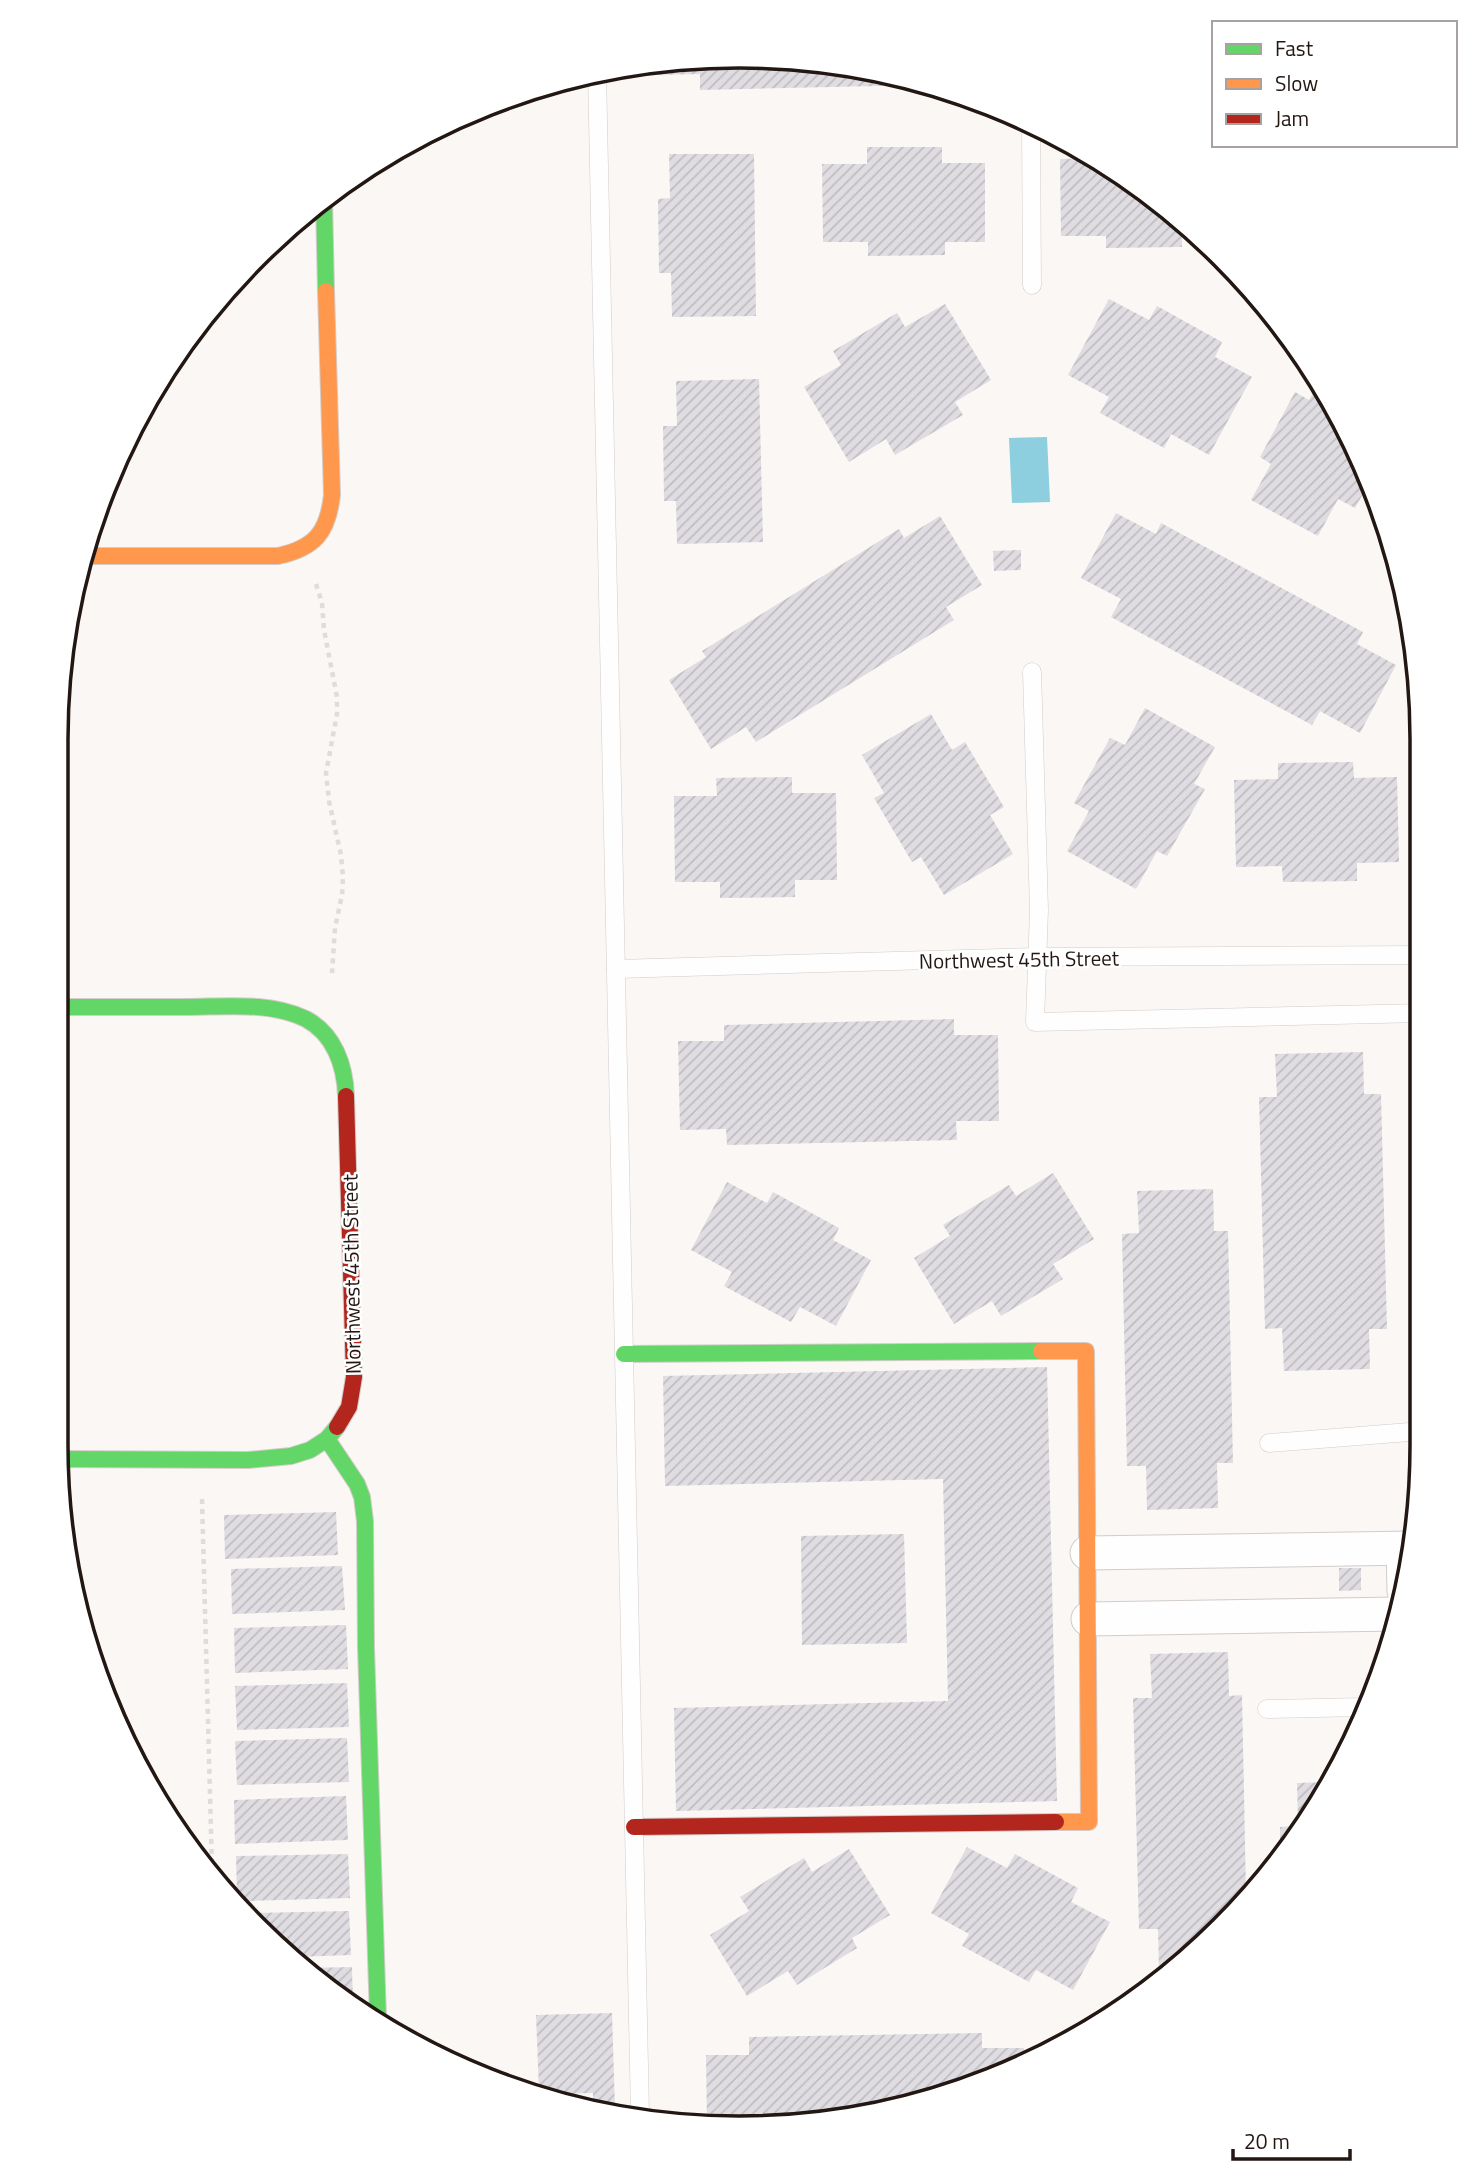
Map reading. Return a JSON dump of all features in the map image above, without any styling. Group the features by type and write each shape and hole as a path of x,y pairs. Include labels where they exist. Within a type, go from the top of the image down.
{"street":[{"path":"94,556 278,556 299,551 319,536 330,518 332,495 324,212"},
{"name":"Northwest 45th Street","path":"68,1007 279,1009 297,1014 313,1023 331,1041 344,1069 346,1086 354,1377 349,1407 340,1424 310,1450 271,1459 69,1459"},
{"path":"624,1354 1086,1351 1089,1822 634,1827"},
{"path":"327,1438 357,1484 362,1497 365,1521 366,1648 378,2010"},
{"path":"1087,1553 1402,1548"},
{"path":"1088,1619 1388,1614"}],"lane":[{"path":"597,84 640,2108"},
{"path":"1031,135 1032,285"},
{"path":"1032,673 1039,909 1035,1022 1410,1013"},
{"name":"Northwest 45th Street","path":"616,969 1036,957 1410,956"},
{"path":"1269,1443 1410,1432"},
{"path":"1267,1709 1357,1707"}],"path":[{"path":"315,581 323,603 324,631 337,697 337,714 326,773 343,877 335,928 332,973"},
{"path":"202,1498 212,1859"}],"water":[{"path":"1047,437 1050,502 1012,503 1009,438"}],"building":[{"path":"739,68 783,70 827,74 890,86 700,90 700,74 655,75"},
{"path":"867,147 942,147 942,163 985,163 985,242 945,242 945,255 868,256 868,242 823,242 822,164 867,164"},
{"path":"669,154 754,154 756,316 672,317 671,273 659,273 658,199 670,198"},
{"path":"1060,159 1075,159 1112,181 1182,236 1182,247 1106,248 1106,236 1061,236"},
{"path":"1109,299 1149,320 1157,306 1222,342 1215,357 1252,377 1209,455 1171,434 1164,448 1100,413 1109,397 1068,375"},
{"path":"945,304 991,380 955,402 963,415 895,455 886,439 849,462 804,387 841,365 833,351 897,313 905,327"},
{"path":"759,379 763,542 677,544 676,501 664,501 663,426 677,426 676,381"},
{"path":"1295,392 1309,400 1313,393 1341,442 1363,494 1355,508 1338,499 1318,536 1251,500 1271,464 1260,457"},
{"path":"1116,513 1156,534 1161,523 1363,632 1357,644 1396,665 1360,733 1320,711 1312,725 1111,617 1121,599 1081,578"},
{"path":"940,516 982,585 946,607 954,620 756,742 746,727 711,749 669,680 706,657 702,651 899,529 904,538"},
{"path":"1021,550 1021,570 994,571 993,551"},
{"path":"1145,708 1215,747 1194,784 1205,789 1167,856 1157,851 1136,889 1067,851 1089,811 1074,803 1110,738 1125,745"},
{"path":"931,714 952,750 965,742 1004,807 990,815 1013,854 944,895 921,857 912,862 874,798 884,793 862,755"},
{"path":"1353,762 1354,778 1397,777 1399,862 1357,863 1357,881 1283,882 1282,866 1236,867 1234,780 1278,779 1278,763"},
{"path":"792,777 792,793 836,793 837,880 795,880 795,897 720,898 720,882 675,882 674,796 717,796 716,778"},
{"path":"954,1019 954,1035 998,1035 999,1121 956,1121 957,1140 727,1145 726,1129 680,1130 678,1041 724,1041 724,1025"},
{"path":"1363,1052 1364,1094 1381,1094 1387,1329 1369,1329 1370,1369 1284,1371 1282,1328 1265,1329 1259,1097 1277,1097 1275,1054"},
{"path":"1053,1173 1094,1239 1053,1264 1063,1279 1001,1316 992,1301 954,1324 914,1258 950,1236 943,1225 1009,1185 1016,1196"},
{"path":"727,1182 767,1203 773,1192 839,1228 833,1240 871,1260 836,1326 800,1307 791,1322 724,1286 732,1272 691,1250"},
{"path":"1213,1189 1214,1231 1228,1231 1233,1463 1217,1463 1218,1508 1147,1510 1146,1466 1127,1466 1122,1234 1139,1233 1137,1191"},
{"path":"1047,1367 1057,1801 676,1811 674,1708 948,1701 943,1479 665,1486 663,1376"},
{"path":"336,1512 338,1555 225,1559 224,1515"},
{"path":"904,1534 907,1643 802,1645 801,1536"},
{"path":"342,1566 345,1610 232,1614 231,1569"},
{"path":"1339,1568 1361,1568 1361,1590 1339,1591"},
{"path":"346,1625 348,1669 235,1673 234,1628"},
{"path":"1228,1652 1229,1696 1242,1695 1246,1884 1213,1919 1159,1967 1158,1929 1139,1929 1133,1698 1152,1698 1150,1654"},
{"path":"347,1683 349,1727 237,1730 235,1686"},
{"path":"347,1738 349,1782 237,1785 235,1741"},
{"path":"1319,1782 1298,1817 1297,1783"},
{"path":"346,1796 348,1840 235,1844 234,1800"},
{"path":"1291,1826 1280,1841 1280,1827"},
{"path":"967,1847 1007,1868 1015,1854 1078,1888 1071,1902 1110,1922 1073,1990 1036,1970 1029,1982 962,1946 969,1934 931,1913"},
{"path":"849,1849 890,1915 852,1938 857,1948 797,1985 788,1971 747,1996 710,1935 749,1911 740,1897 804,1858 812,1872"},
{"path":"348,1854 350,1898 248,1901 237,1889 236,1856"},
{"path":"349,1911 351,1955 306,1957 259,1913"},
{"path":"352,1967 353,1993 331,1977 320,1968"},
{"path":"612,2013 615,2104 593,2100 593,2093 568,2094 539,2085 536,2015"},
{"path":"982,2033 982,2048 1024,2048 1024,2052 955,2080 870,2103 783,2114 707,2115 706,2055 749,2055 749,2037"}],"traffic: fast":[{"path":"324,213 326,291"},
{"path":"68,1007 246,1006 292,1013 316,1025 331,1042 340,1062 346,1096"},
{"path":"624,1354 1041,1351"},
{"path":"69,1459 248,1460 291,1456 310,1450 327,1439 337,1427"},
{"path":"327,1439 357,1484 362,1497 365,1521 366,1648 378,2010"}],"traffic: slow":[{"path":"94,556 278,556 301,548 317,536 327,519 332,495 326,291"},
{"path":"1041,1351 1086,1351 1089,1822 1056,1822"}],"traffic: jam":[{"path":"337,1427 349,1407 354,1377 346,1096"},
{"path":"634,1827 1056,1822"}]}
